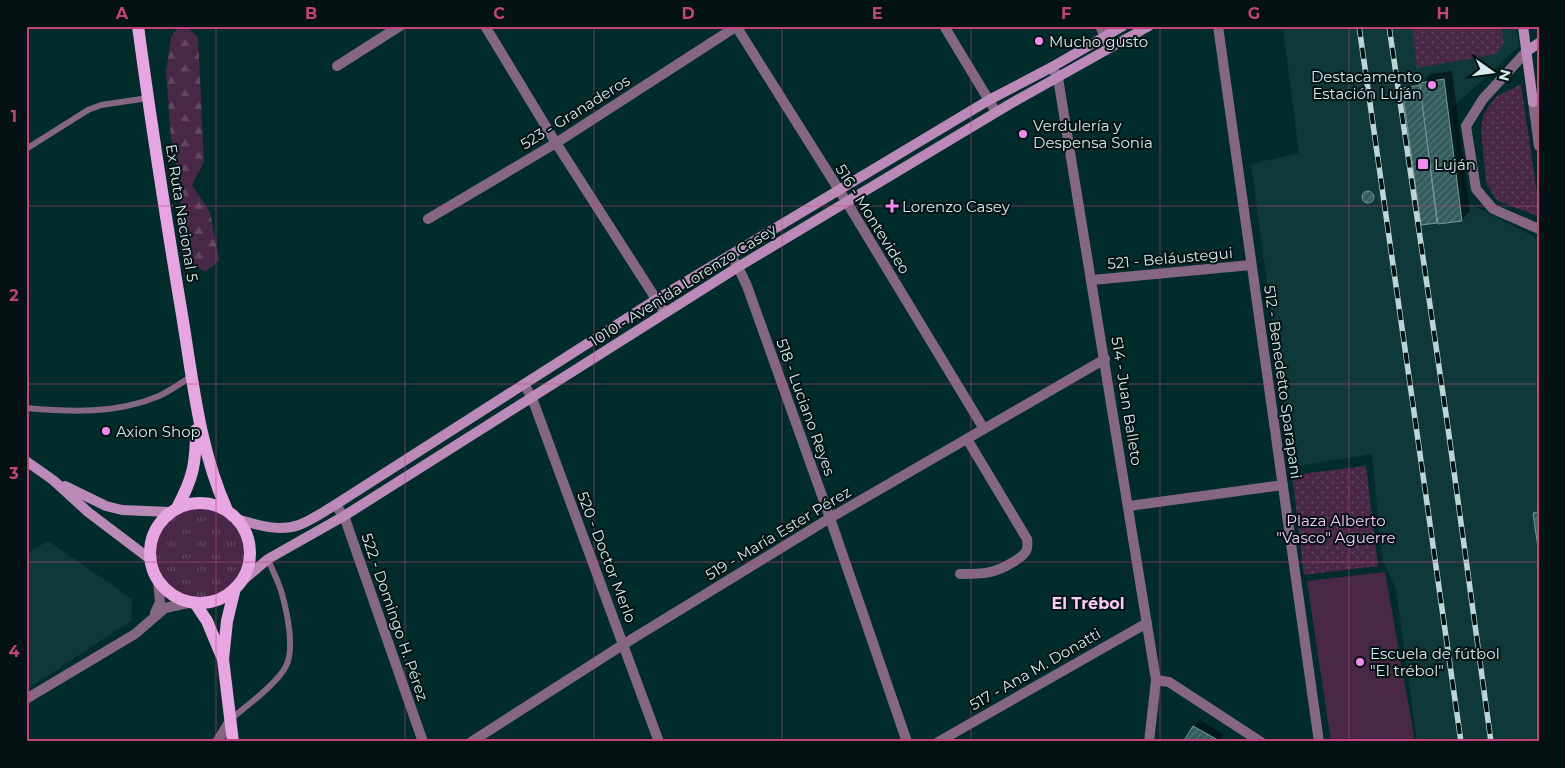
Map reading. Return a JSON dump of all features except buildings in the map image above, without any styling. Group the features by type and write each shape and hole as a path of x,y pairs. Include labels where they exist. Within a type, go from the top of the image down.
{"main road":[{"name":"Ex Ruta Nacional 5","path":"138,26 196,405 210,468 227,510"},
{"name":"1010 - Avenida Lorenzo Casey","path":"237,519 256,525 272,527 290,527 300,524 334,505 657,299 988,100 1052,67 1123,26"},
{"name":"1010 - Avenida Lorenzo Casey","path":"238,585 268,559 344,516 738,267 996,112 1149,26"},
{"path":"1524,26 1536,100"},
{"path":"1527,50 1539,43"},
{"name":"Ex Ruta Nacional 5","path":"174,510 189,486 194,471 196,456 196,405"},
{"path":"26,461 53,480 88,512 150,559"},
{"path":"53,480 106,506 122,510 174,510 201,502 227,510 237,519 246,533 250,549 246,572 238,585 227,621 223,660 233,742"},
{"path":"174,510 158,525 151,541 150,559 158,580 165,589 175,596 192,603 207,621 223,660"},
{"path":"192,603 217,600 227,595 238,585"}],"street":[{"path":"337,66 400,26"},
{"path":"485,26 556,143 665,313"},
{"name":"523 - Granaderos","path":"428,219 556,143 736,26"},
{"name":"516 - Montevideo","path":"736,26 846,201 984,429"},
{"path":"944,26 996,112"},
{"path":"1100,26 1110,48"},
{"name":"512 - Benedetto Sparapani","path":"1218,26 1319,742"},
{"path":"1527,50 1482,99 1466,126 1476,190 1493,209 1539,229"},
{"name":"514 - Juan Balleto","path":"1052,67 1058,78 1156,680 1149,742"},
{"path":"1536,100 1539,146"},
{"name":"518 - Luciano Reyes","path":"730,255 747,286 830,518 907,742"},
{"name":"521 - Beláustegui","path":"1092,280 1251,265"},
{"name":"519 - María Ester Pérez","path":"471,742 624,644 830,518 1105,359"},
{"name":"520 - Doctor Merlo","path":"524,384 532,398 659,742"},
{"path":"960,574 978,574 1000,570 1024,555 1029,547 1028,539 967,439"},
{"path":"1128,506 1283,485"},
{"name":"522 - Domingo H. Pérez","path":"334,505 344,516 423,742"},
{"path":"153,616 160,602 158,580"},
{"path":"26,700 131,637 153,616 165,608 192,603"},
{"name":"517 - Ana M. Donatti","path":"938,742 1147,623"},
{"path":"1156,680 1169,682 1262,742"},
{"path":"217,742 231,719"}],"lane":[{"path":"26,149 88,110 101,105 148,98"},
{"path":"26,408 87,412 137,404 160,395 192,376"},
{"path":"231,719 256,698 286,666 290,649 288,624 282,593 268,559"}],"shaded area":[{"path":"1293,26 1516,26 1519,46 1452,108 1464,201 1539,239 1539,742 1417,742 1396,589 1382,558 1372,454 1292,467 1251,164 1299,153 1283,29"},
{"path":"48,541 132,599 131,621 26,690 26,554"}],"green space":[{"path":"179,26 185,26 198,37 204,162 192,185 210,212 219,260 205,272 185,259 179,222 181,190 171,138 166,72 171,37"},
{"path":"1412,26 1501,26 1504,42 1496,54 1417,68"},
{"path":"1521,84 1539,217 1496,200 1486,183 1481,130 1483,116 1497,96"},
{"name":"Plaza Alberto \"Vasco\" Aguerre","path":"1366,466 1378,566 1304,575 1292,475"},
{"path":"199,508 216,511 231,521 241,536 244,553 241,570 231,585 216,595 199,598 182,595 167,585 157,570 154,553 157,536 167,521 182,511"},
{"name":"Escuela de fútbol \"El trébol\"","path":"1385,572 1415,742 1331,742 1307,581"}],"railway":[{"path":"1359,26 1461,742"},
{"path":"1389,26 1448,428 1491,742"}],"place":[{"name":"Mucho gusto","path":"1039,41"},
{"name":"Destacamento Estación Luján","path":"1432,85"},
{"name":"Verdulería y Despensa Sonia","path":"1023,134"},
{"name":"Luján","path":"1423,164"},
{"name":"Lorenzo Casey","path":"892,206"},
{"name":"Axion Shop","path":"106,431"},
{"name":"Escuela de fútbol \"El trébol\"","path":"1360,662"}],"district":[{"name":"El Trébol","path":"1088,603"}]}
